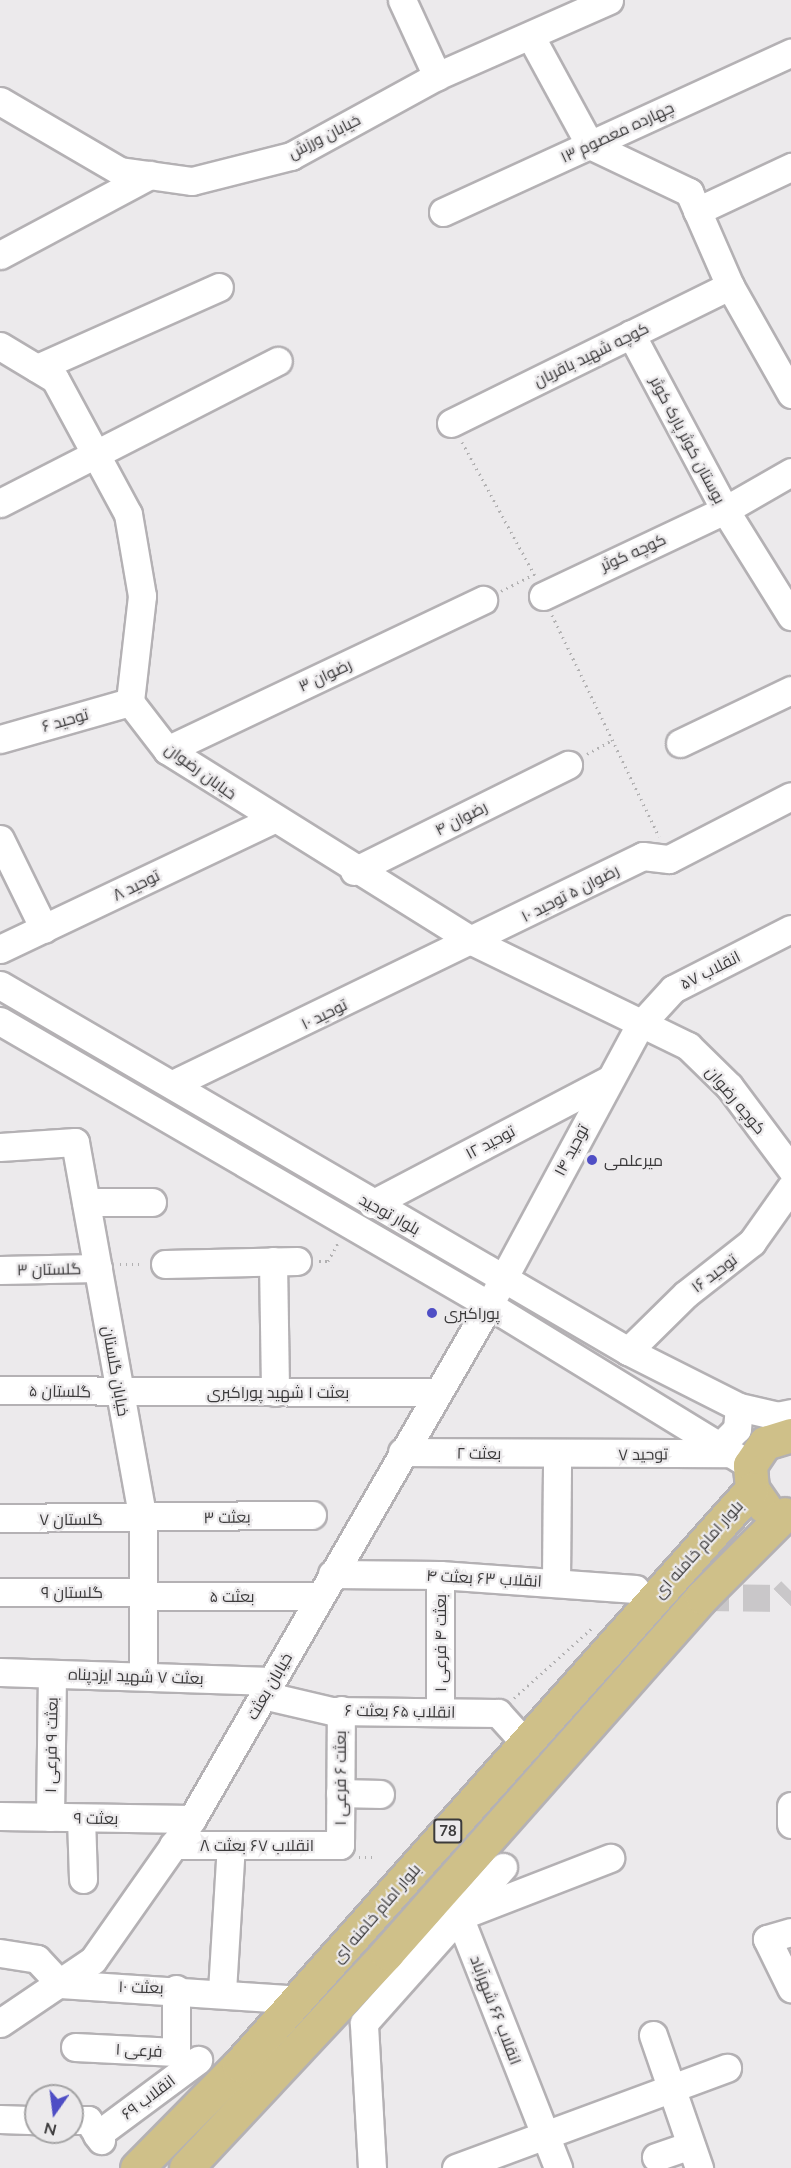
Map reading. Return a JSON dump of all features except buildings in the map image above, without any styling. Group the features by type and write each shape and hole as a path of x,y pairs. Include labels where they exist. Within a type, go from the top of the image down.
{"main road":[{"name":"78","path":"788,1514 765,1506 737,1464 765,1443 791,1435"},
{"name":"بلوار امام خامنه ای","path":"137,2168 298,2000 525,1743 737,1464"},
{"name":"بلوار امام خامنه ای","path":"186,2168 446,1886 702,1597 788,1514"}],"street":[{"path":"402,0 437,76"},
{"name":"خیابان ورزش","path":"0,101 120,171 192,180 291,156 437,76 531,38 609,0"},
{"path":"531,38 590,145 689,192 730,286 789,388"},
{"name":"چهارده معصوم ۱۳","path":"443,212 791,53"},
{"path":"698,211 791,167"},
{"path":"0,255 150,175"},
{"name":"کوچه شهید باقریان","path":"451,423 730,286"},
{"path":"37,368 219,287"},
{"name":"بوستان کوثر پارک کوثر","path":"631,334 725,510 791,472"},
{"path":"0,346 55,379 97,449 128,514 142,596 130,702"},
{"path":"0,503 97,449 278,361"},
{"path":"725,510 788,602"},
{"name":"کوچه کوثر","path":"539,585 582,575 725,510"},
{"name":"رضوان ۳","path":"167,750 483,600"},
{"path":"680,743 791,690"},
{"name":"توحید ۶","path":"0,738 130,702"},
{"name":"خیابان رضوان","path":"130,702 167,750 272,820 474,942 640,1025"},
{"name":"رضوان ۴","path":"354,871 568,765"},
{"path":"669,859 791,796"},
{"name":"توحید ۸","path":"0,949 272,820"},
{"path":"0,839 44,929"},
{"name":"رضوان ۵ توحید ۱۰","path":"474,942 643,856 669,859"},
{"name":"انقلاب ۵۷","path":"640,1025 673,989 791,928"},
{"name":"توحید ۱۰","path":"173,1084 474,942"},
{"name":"بلوار توحید","path":"0,985 173,1084 372,1204 504,1276 628,1351 739,1407 777,1416 791,1413"},
{"name":"بلوار توحید","path":"0,1021 489,1305 737,1464"},
{"name":"توحید ۱۴","path":"489,1305 608,1080 640,1025"},
{"name":"کوچه رضوان","path":"640,1025 688,1047 729,1086 791,1169"},
{"name":"توحید ۱۲","path":"372,1204 608,1080"},
{"name":"خیابان گلستان","path":"0,1147 75,1142 143,1519 143,1676"},
{"name":"توحید ۱۶","path":"628,1351 686,1294 752,1242 791,1187"},
{"path":"86,1202 152,1202"},
{"path":"165,1264 285,1261 275,1392"},
{"name":"گلستان ۳","path":"0,1270 98,1266"},
{"name":"خیابان بعثت","path":"0,2023 93,1960 192,1819 436,1392 489,1305"},
{"name":"گلستان ۵","path":"0,1390 120,1392"},
{"name":"بعثت ۱ شهید پوراکبری","path":"120,1392 436,1392"},
{"path":"737,1464 739,1407"},
{"name":"بعثت ۲","path":"402,1452 557,1454"},
{"path":"556,1581 557,1454"},
{"name":"توحید ۷","path":"557,1454 737,1464"},
{"name":"بعثت ۳","path":"143,1519 312,1515"},
{"name":"گلستان ۷","path":"0,1518 143,1519"},
{"name":"انقلاب ۶۳ بعثت ۴","path":"326,1585 440,1575 556,1581 635,1589"},
{"name":"بعثت ۴ فرعی ۱","path":"440,1575 440,1712"},
{"name":"بعثت ۵","path":"143,1594 326,1585"},
{"name":"گلستان ۹","path":"0,1592 143,1594"},
{"name":"بعثت ۷ شهید ایزدپناه","path":"0,1672 143,1676 267,1688"},
{"name":"بعثت ۹ فرعی ۱","path":"50,1817 52,1674"},
{"name":"انقلاب ۶۵ بعثت ۶","path":"267,1688 336,1710 498,1713"},
{"name":"بعثت ۶ فرعی ۱","path":"336,1710 340,1845"},
{"path":"498,1713 525,1743"},
{"path":"340,1793 380,1794"},
{"path":"791,1806 791,1824"},
{"name":"بعثت ۹","path":"0,1816 192,1819"},
{"path":"81,1818 83,1880"},
{"name":"انقلاب ۶۷ بعثت ۸","path":"173,1845 340,1845"},
{"path":"231,1845 222,1991 298,2000"},
{"path":"459,1916 610,1858"},
{"path":"372,2168 364,2023 503,1867"},
{"name":"انقلاب ۶۶ شهرآباد","path":"446,1886 558,2168"},
{"path":"791,1932 767,1939 791,1988"},
{"path":"0,1953 37,1959 60,1984"},
{"name":"بعثت ۱۰","path":"60,1984 222,1991"},
{"name":"فرعی ۱","path":"75,2046 176,2052 176,1989"},
{"path":"653,2036 694,2157 656,2157"},
{"name":"انقلاب ۶۹","path":"84,2120 88,2120 99,2137 198,2060"},
{"path":"456,2168 727,2068"},
{"path":"0,2120 24,2120"}],"path":[{"path":"451,423 539,585 669,859"},
{"path":"483,600 539,585"},
{"path":"568,765 612,740"},
{"path":"285,1261 328,1261 348,1225"},
{"path":"98,1266 165,1264"},
{"path":"498,1713 601,1620"}],"tunnel":[{"path":"702,1597 783,1598 791,1590"}],"place":[{"name":"میرعلمی","path":"592,1160"},
{"name":"پوراکبری","path":"432,1313"}]}
